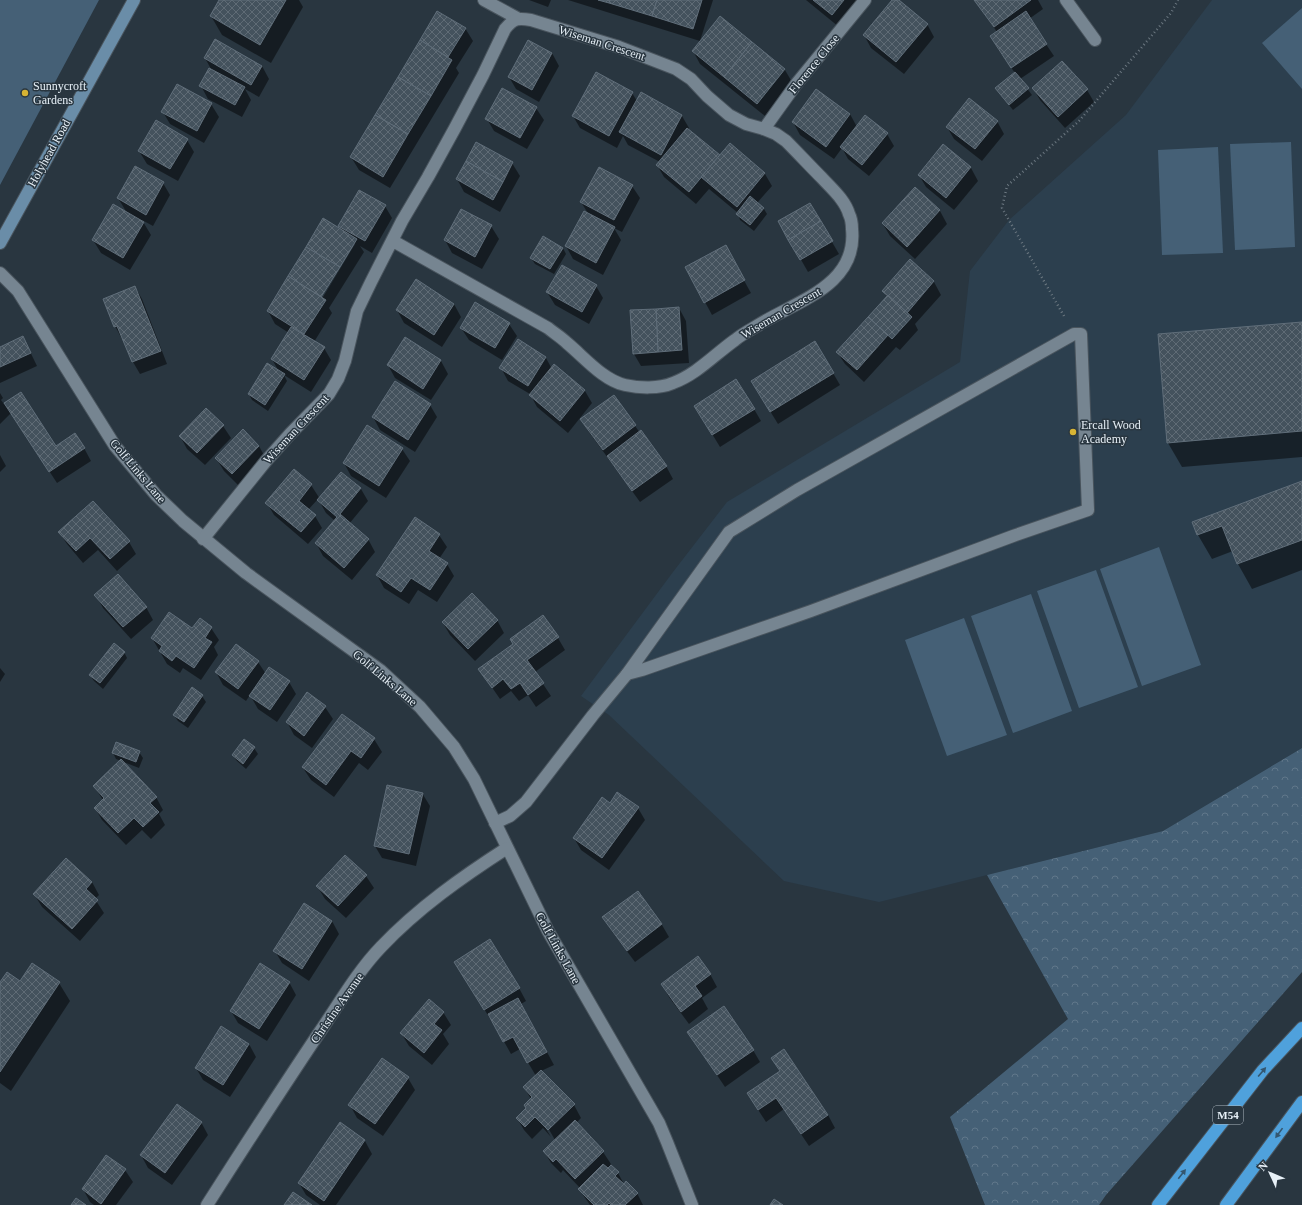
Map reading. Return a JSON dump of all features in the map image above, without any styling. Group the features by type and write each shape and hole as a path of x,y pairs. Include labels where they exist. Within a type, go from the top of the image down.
{"highway":[{"name":"M54","path":"1158,1205 1263,1070 1302,1028"},
{"path":"1226,1205 1302,1102"}],"main road":[{"name":"Holyhead Road","path":"0,243 134,0"}],"street":[{"path":"484,0 517,18"},
{"name":"Florence Close","path":"764,129 797,83 865,0"},
{"path":"1066,0 1095,40"},
{"name":"Wiseman Crescent","path":"203,539 266,461 329,394 338,379 345,361 357,311 371,282 402,221 428,177 465,108 505,29 517,18 531,20 619,47 676,69 691,79 707,96 729,115 746,124 776,134 786,141 840,197 849,213 852,230 851,250 844,267 830,283 816,295 757,326 735,340 693,373 672,384 654,387 625,385 613,381 592,366 548,328 393,241"},
{"name":"Golf Links Lane","path":"0,273 18,291 123,458 156,496 203,539 246,573 380,670 420,707 454,747 474,779 548,931 659,1123 668,1142 692,1205"},
{"path":"495,823 510,816 526,802 593,715 627,674 729,532 797,490 903,429 1074,334 1081,334 1088,510 804,613 627,674"},
{"name":"Christine Avenue","path":"207,1205 350,988 380,948 435,897 507,848"}],"path":[{"path":"1074,334 1002,208 1007,186 1079,121 1171,12 1178,0"}],"shaded area":[{"name":"Ercall Wood Academy","path":"1212,0 1302,0 1302,748 1163,831 879,902 784,881 609,715 581,696 727,502 960,362 970,271 1009,220 1126,115"}],"green space":[{"name":"Sunnycroft Gardens","path":"0,0 99,0 0,185"},
{"path":"1302,8 1302,89 1262,43"},
{"path":"1291,142 1295,247 1235,250 1230,144"},
{"path":"1218,147 1223,253 1162,255 1158,150"},
{"path":"1159,547 1201,665 1142,686 1100,569"},
{"path":"1096,570 1138,687 1079,708 1037,591"},
{"path":"1031,594 1072,711 1013,733 971,616"},
{"path":"964,618 1007,735 947,756 905,640"},
{"path":"1302,748 1302,972 1106,1195 1099,1205 985,1205 950,1117 1068,1019 987,875 1163,831"}],"building":[{"path":"219,0 286,0 260,45 210,16"},
{"path":"598,0 610,0 609,3"},
{"path":"610,0 657,0 652,16 609,3"},
{"path":"657,0 702,0 693,29 652,16"},
{"path":"813,0 844,0 832,15"},
{"path":"892,0 899,0 928,24 896,62 863,35"},
{"path":"974,0 1031,0 994,27"},
{"path":"437,11 466,28 448,57 420,40"},
{"path":"1026,11 1047,44 1011,68 990,36"},
{"path":"720,16 752,42 724,77 692,51"},
{"path":"215,39 262,66 251,85 204,58"},
{"path":"420,40 452,60 431,96 398,77"},
{"path":"528,40 552,53 532,90 508,77"},
{"path":"752,42 785,69 757,104 724,77"},
{"path":"1062,61 1088,89 1058,117 1032,88"},
{"path":"209,68 245,87 235,105 199,86"},
{"path":"596,72 633,92 609,136 572,116"},
{"path":"1015,72 1029,88 1009,105 995,88"},
{"path":"398,77 431,96 408,134 375,115"},
{"path":"177,84 212,103 197,131 161,112"},
{"path":"502,88 537,107 520,138 485,119"},
{"path":"816,89 850,114 826,147 792,122"},
{"path":"641,92 682,115 661,155 619,132"},
{"path":"969,98 998,121 975,149 946,127"},
{"path":"375,115 408,134 383,177 350,157"},
{"path":"865,115 888,133 862,165 840,147"},
{"path":"156,120 188,139 170,169 138,151"},
{"path":"687,128 720,155 689,192 656,165"},
{"path":"476,142 513,162 503,182 466,161"},
{"path":"730,143 765,173 737,207 701,177"},
{"path":"943,144 971,167 946,198 918,175"},
{"path":"466,161 503,182 493,200 456,179"},
{"path":"135,166 164,182 146,215 117,198"},
{"path":"599,167 633,185 614,220 580,202"},
{"path":"915,187 940,210 907,247 882,223"},
{"path":"359,190 386,205 365,241 338,226"},
{"path":"750,196 764,208 750,225 736,214"},
{"path":"810,203 821,221 788,240 778,221"},
{"path":"113,204 144,222 123,258 92,240"},
{"path":"461,209 492,225 475,257 444,240"},
{"path":"584,211 615,227 596,263 565,246"},
{"path":"323,218 357,239 340,267 306,247"},
{"path":"821,221 833,241 800,260 788,240"},
{"path":"543,236 563,248 550,269 530,258"},
{"path":"726,245 745,280 704,303 685,267"},
{"path":"306,247 340,267 321,297 288,276"},
{"path":"910,259 934,281 907,313 882,291"},
{"path":"562,265 597,285 582,312 546,292"},
{"path":"288,276 326,300 304,334 267,311"},
{"path":"416,279 454,304 434,335 396,310"},
{"path":"135,286 161,351 132,362 117,326 114,327 103,299"},
{"path":"888,295 912,317 892,339 868,317"},
{"path":"475,302 510,323 495,348 460,328"},
{"path":"679,307 682,350 658,352 656,309"},
{"path":"656,309 658,352 633,354 630,310"},
{"path":"868,317 888,335 857,370 836,352"},
{"path":"1302,322 1302,431 1167,443 1158,334"},
{"path":"291,327 325,347 304,380 271,359"},
{"path":"23,336 31,353 0,367 0,347"},
{"path":"405,337 441,360 423,389 387,365"},
{"path":"518,339 546,357 528,386 499,368"},
{"path":"815,341 834,373 770,412 751,381"},
{"path":"267,363 285,374 265,405 248,394"},
{"path":"554,364 585,390 560,421 529,395"},
{"path":"736,379 755,409 712,435 694,406"},
{"path":"395,381 431,404 408,440 372,417"},
{"path":"21,392 56,446 75,433 85,448 49,472 4,403"},
{"path":"614,395 636,425 603,450 580,419"},
{"path":"206,408 224,425 197,453 179,436"},
{"path":"367,425 403,448 379,486 343,463"},
{"path":"243,429 259,446 232,474 215,458"},
{"path":"641,430 667,466 632,491 607,456"},
{"path":"294,469 312,484 299,501 316,515 301,532 265,503"},
{"path":"341,472 361,488 340,514 369,539 344,568 315,543 337,517 317,500"},
{"path":"1302,481 1302,540 1237,564 1222,526 1197,535 1192,522"},
{"path":"93,501 130,541 110,559 90,538 76,551 58,532"},
{"path":"415,517 440,534 429,551 448,563 430,590 411,578 401,592 376,575"},
{"path":"118,574 147,607 123,627 94,595"},
{"path":"472,593 498,620 468,649 442,622"},
{"path":"169,612 192,628 200,618 212,627 205,638 212,642 194,668 176,656 172,661 159,651 162,646 151,638"},
{"path":"543,615 559,637 527,660 544,683 528,695 520,683 511,689 503,679 492,688 478,669 513,644 510,639"},
{"path":"114,643 125,652 100,683 89,675"},
{"path":"236,644 259,661 238,689 215,672"},
{"path":"269,667 290,681 270,710 249,696"},
{"path":"192,687 203,695 184,722 173,715"},
{"path":"307,692 326,706 304,736 286,722"},
{"path":"342,714 375,738 361,758 351,751 326,785 302,767"},
{"path":"244,739 255,747 243,764 232,755"},
{"path":"116,742 140,751 136,762 112,753"},
{"path":"121,759 157,797 150,803 159,812 143,827 134,818 118,833 94,808 104,798 93,786"},
{"path":"387,785 423,793 409,854 374,846"},
{"path":"617,792 639,807 602,858 573,838 602,797 610,803"},
{"path":"345,855 367,875 338,906 316,886"},
{"path":"66,858 92,882 86,889 98,900 72,929 33,894"},
{"path":"638,891 662,924 627,951 602,917"},
{"path":"304,903 332,921 302,969 273,951"},
{"path":"490,939 520,988 484,1010 454,962"},
{"path":"698,956 711,974 695,986 702,996 681,1012 661,984"},
{"path":"32,963 60,982 0,1072 0,982 7,972 20,981"},
{"path":"260,963 290,982 259,1029 230,1011"},
{"path":"518,998 547,1052 527,1063 513,1037 503,1042 488,1014"},
{"path":"429,999 444,1012 434,1024 442,1030 424,1053 400,1033"},
{"path":"724,1006 754,1050 717,1075 687,1032"},
{"path":"221,1026 249,1044 223,1085 195,1068"},
{"path":"784,1049 828,1115 801,1134 776,1098 758,1110 747,1093 780,1071 771,1058"},
{"path":"382,1058 409,1077 375,1124 348,1105"},
{"path":"541,1070 575,1104 548,1130 535,1117 525,1127 516,1118 526,1108 524,1105 532,1097 523,1087"},
{"path":"177,1104 202,1122 165,1173 140,1155"},
{"path":"575,1120 604,1151 575,1179 556,1159 553,1162 543,1151"},
{"path":"340,1122 365,1140 324,1201 298,1183"},
{"path":"106,1155 126,1169 101,1204 82,1189"},
{"path":"603,1164 608,1168 611,1165 619,1172 615,1176 624,1184 626,1181 638,1193 625,1205 611,1205 609,1203 607,1205 594,1205 578,1189"},
{"path":"293,1192 312,1205 284,1205"},
{"path":"76,1198 86,1205 71,1205"},
{"path":"774,1199 783,1205 770,1205"}],"place":[{"name":"Sunnycroft Gardens","path":"25,93"},
{"name":"Ercall Wood Academy","path":"1073,432"}]}
